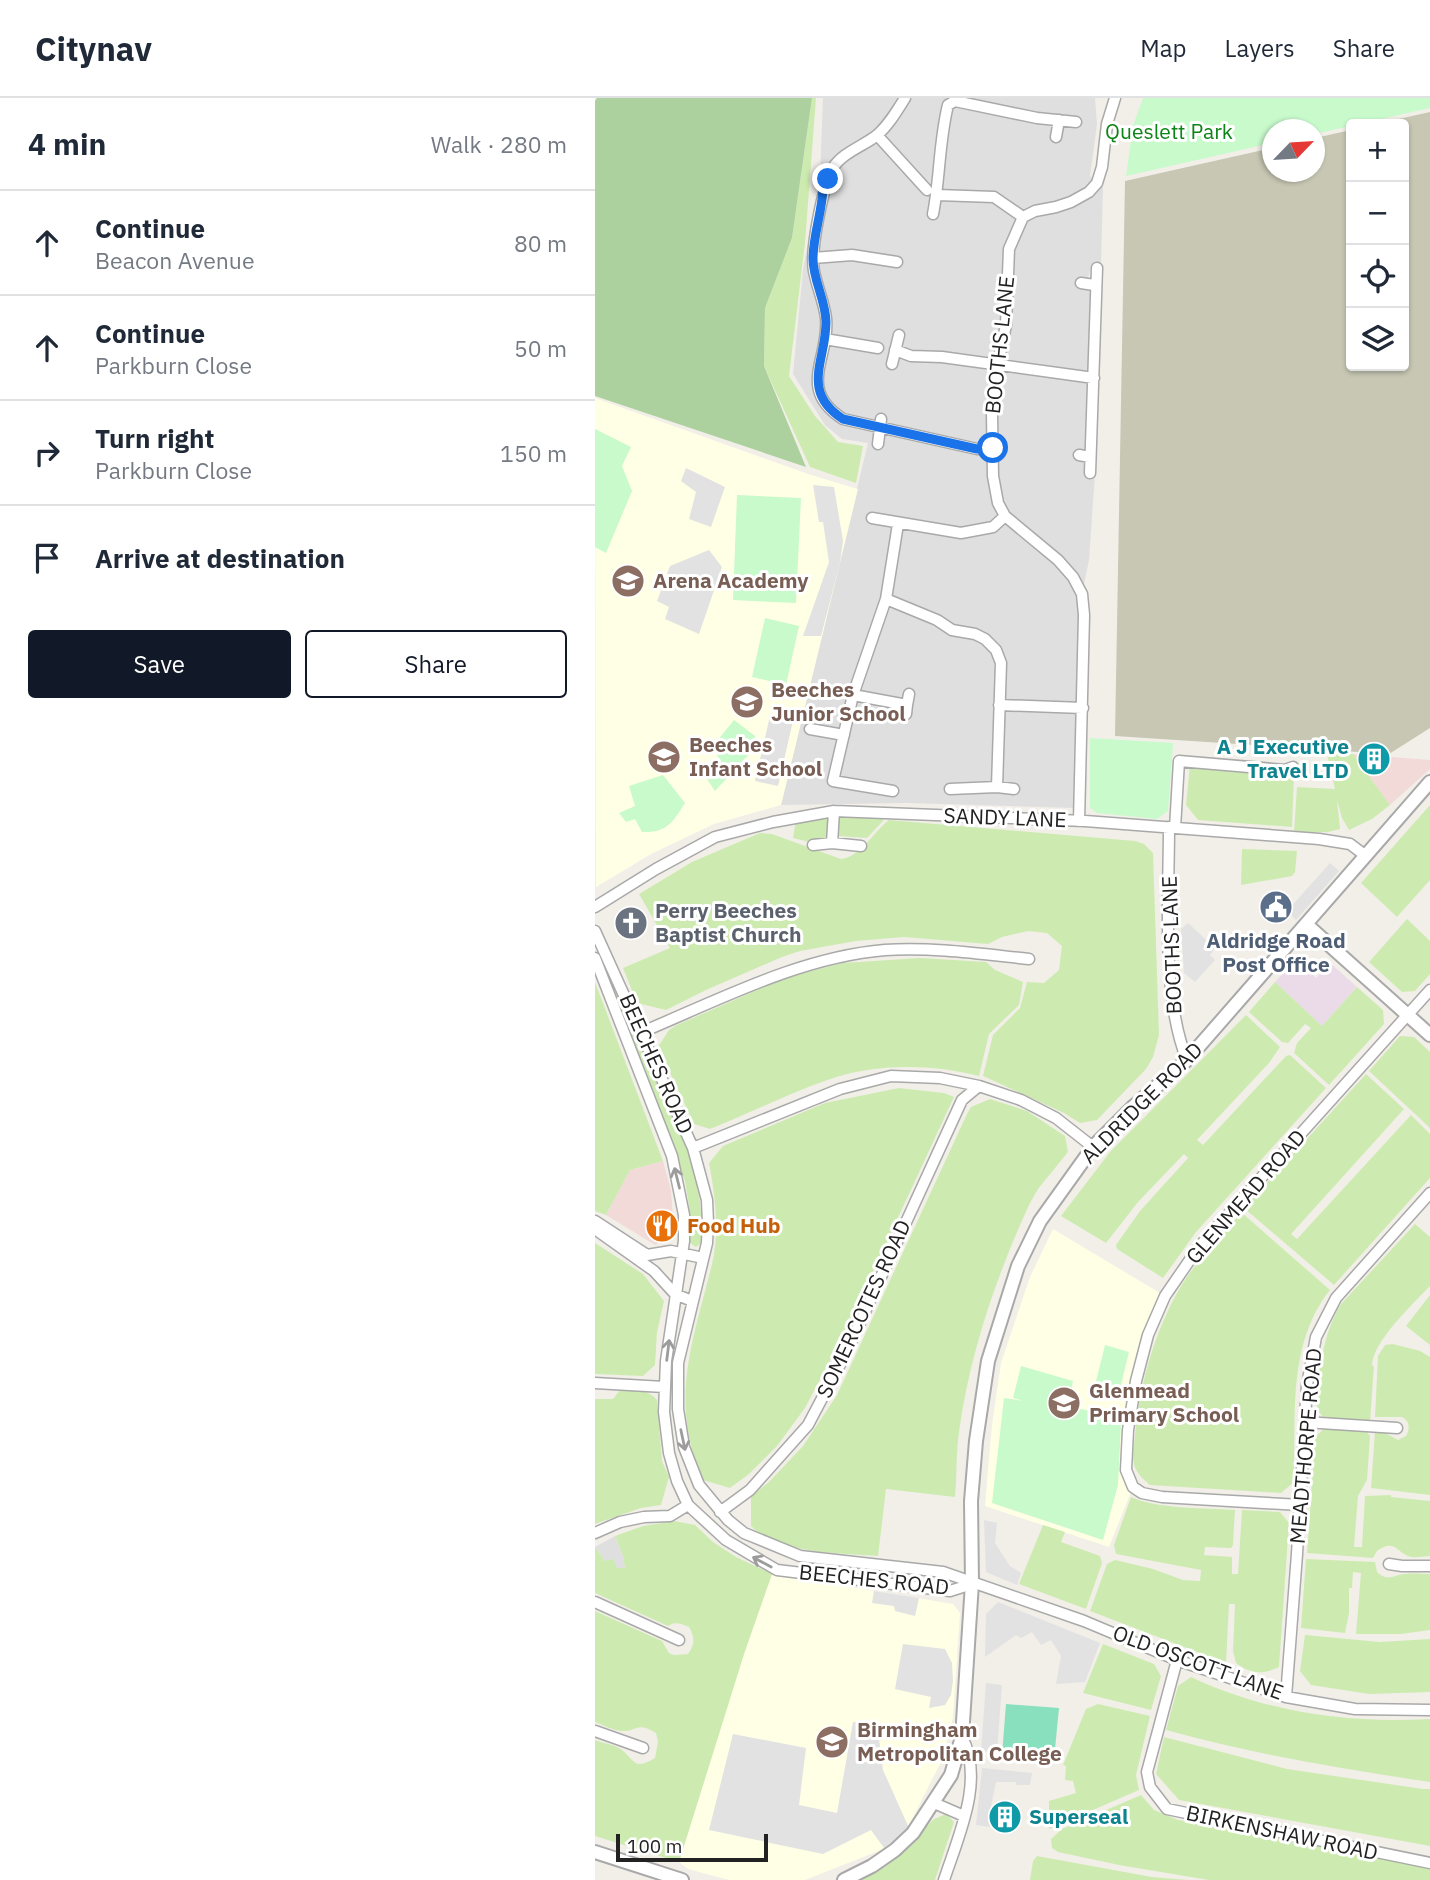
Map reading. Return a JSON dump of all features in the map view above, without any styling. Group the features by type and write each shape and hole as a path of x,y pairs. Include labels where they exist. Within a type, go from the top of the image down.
{"street":[{"path":"905,98 877,135 834,166 823,189 813,258 826,318 817,381 821,396 832,411 843,419 881,424 977,449 993,448"},
{"path":"937,195 994,197 1023,217 1035,211 1056,208 1071,202 1097,184 1102,167 1107,124 1115,98"},
{"path":"933,214 937,195 941,133 948,105 955,101 1076,122"},
{"path":"1056,137 1059,120"},
{"path":"877,135 927,190"},
{"name":"BOOTHS LANE","path":"1005,516 998,503 993,476 992,414 997,364 1006,325 1009,249 1023,217"},
{"path":"813,258 852,255 897,262"},
{"path":"1090,473 1094,285 1097,268"},
{"path":"1081,283 1094,285"},
{"path":"892,364 899,335"},
{"path":"825,339 878,348"},
{"path":"895,350 911,356 942,356 1094,378"},
{"path":"878,444 881,424"},
{"path":"1079,455 1090,457"},
{"path":"872,518 961,533 993,527 1005,516 1058,560 1073,577 1082,594 1084,615 1079,821"},
{"path":"893,791 832,781 853,695 886,599 898,524"},
{"path":"886,599 937,620 952,630 975,634 996,649 1001,663 996,787"},
{"path":"853,695 907,704"},
{"path":"999,705 1083,708"},
{"path":"810,729 844,735"},
{"name":"BOOTHS LANE","path":"1187,1060 1174,1016 1170,968 1172,828 1179,761 1285,770 1293,767"},
{"name":"ALDRIDGE ROAD","path":"844,1880 895,1850 913,1833 951,1775 962,1737 972,1583 971,1501 976,1441 988,1361 1018,1266 1040,1221 1093,1147 1134,1106 1187,1060 1430,782"},
{"path":"950,789 1014,789"},
{"path":"832,843 834,811"},
{"name":"SANDY LANE","path":"595,907 715,837 773,822 834,811 1079,821 1340,842 1350,844 1366,856"},
{"path":"813,845 832,843 860,846"},
{"path":"1307,925 1430,1035"},
{"name":"BEECHES ROAD","path":"595,932 693,1148 707,1200 708,1223 703,1258 678,1363 677,1409 684,1447 699,1485 720,1512 744,1533 800,1556 943,1572 972,1583"},
{"path":"642,1032 787,973 839,958 884,950 946,949 1029,959"},
{"name":"BEECHES ROAD","path":"595,958 671,1156 684,1215 682,1252 664,1387 664,1412 669,1453 688,1505 726,1540 778,1570 950,1591 972,1583"},
{"name":"GLENMEAD ROAD","path":"1300,1505 1162,1497 1142,1493 1133,1487 1126,1470 1128,1430 1136,1381 1149,1335 1165,1296 1198,1248 1430,990"},
{"path":"693,1148 840,1089 891,1076 940,1078 979,1086 1021,1100 1056,1118 1093,1147"},
{"name":"SOMERCOTES ROAD","path":"720,1512 751,1490 808,1425 847,1351 962,1100 979,1086"},
{"name":"MEADTHORPE ROAD","path":"1286,1697 1307,1385 1316,1337 1336,1298 1430,1193"},
{"path":"595,1221 647,1255 671,1251 703,1258"},
{"path":"595,1229 654,1271 675,1294 692,1301"},
{"path":"595,1383 664,1387"},
{"path":"1305,1422 1397,1428"},
{"path":"595,1533 620,1522 644,1517 670,1516 688,1505"},
{"path":"1389,1564 1430,1566"},
{"name":"OLD OSCOTT LANE","path":"972,1583 1084,1620 1177,1660 1286,1697 1355,1709 1430,1710"},
{"path":"595,1602 679,1640"},
{"name":"BIRKENSHAW ROAD","path":"1177,1660 1147,1772 1150,1787 1167,1809 1430,1863"},
{"path":"595,1731 643,1748"},
{"name":"ALDRIDGE ROAD","path":"944,1880 964,1816 972,1773 969,1749 962,1737"},
{"path":"934,1803 964,1816"},
{"path":"595,1852 682,1880"}],"shaded area":[{"path":"823,98 1095,98 1097,124 1090,176 1103,187 1101,266 1091,267 1088,278 1077,279 1076,286 1090,291 1090,374 1085,472 1095,474 1089,560 1080,604 1075,808 907,803 781,805 868,443 842,439 825,425 793,374 803,270 820,179"},
{"path":"1430,112 1430,728 1389,754 1115,736 1125,181 1262,150 1262,182 1325,182 1325,136 1346,131 1346,371 1409,371 1409,119 1398,119"},
{"path":"595,398 811,475 858,489 781,805 714,824 651,854 596,887"},
{"path":"686,468 725,487 711,527 689,519 696,492 681,481"},
{"path":"813,485 834,487 843,541 821,636 803,636 829,562 823,522 819,522"},
{"path":"709,550 722,567 699,634 665,619 669,607 657,601 670,566"},
{"path":"770,716 793,721 778,786 755,781"},
{"path":"1353,754 1430,760 1430,769 1390,805"},
{"path":"1330,863 1339,871 1296,920 1287,911"},
{"path":"1188,923 1215,948 1210,955 1215,960 1195,982 1184,973 1181,929"},
{"path":"1297,959 1316,978 1330,963 1357,987 1322,1026 1275,982"},
{"path":"663,1161 671,1190 674,1236 655,1245 606,1215 630,1170"},
{"name":"Glenmead Primary School","path":"1053,1229 1165,1296 1148,1335 1126,1470 1133,1487 1109,1547 985,1506 1001,1363 1030,1277"},
{"path":"984,1520 997,1523 995,1543 1010,1566 1021,1573 1017,1585 986,1572"},
{"path":"615,1536 625,1568 616,1568 605,1561 595,1547"},
{"name":"Birmingham Metropolitan College","path":"772,1574 953,1604 960,1613 953,1717 942,1760 905,1833 881,1850 805,1880 729,1880 688,1869 679,1862"},
{"path":"874,1591 919,1598 915,1616 895,1611 894,1606 872,1603"},
{"path":"998,1602 1100,1643 1085,1682 1056,1684 1061,1656 1051,1640 1041,1645 1032,1632 1021,1638 1016,1635 985,1657 986,1614"},
{"path":"903,1644 945,1649 952,1663 953,1681 951,1695 945,1705 929,1708 931,1697 895,1689"},
{"path":"986,1683 1002,1685 997,1752 981,1751"},
{"path":"853,1722 877,1723 883,1770 909,1828 905,1833 884,1848 871,1830 823,1854 709,1830 733,1734 806,1748 799,1805 837,1813"},
{"path":"982,1768 1032,1773 1030,1785 996,1782 990,1811 990,1827 976,1825"}],"green space":[{"path":"597,98 812,98 792,238 765,308 764,366 806,467 595,396"},
{"path":"812,98 816,98 805,243 789,376 815,416 838,442 863,446 856,483 810,467 764,366 765,308 792,238"},
{"name":"Queslett Park","path":"1143,98 1430,98 1430,108 1381,119 1346,119 1346,127 1325,132 1325,119 1262,119 1262,145 1126,176 1133,126"},
{"path":"595,429 631,447 622,466 632,491 606,553 595,547"},
{"path":"737,495 801,498 796,603 733,600"},
{"path":"765,618 799,626 786,685 752,677"},
{"path":"734,720 755,736 753,750 715,791 707,779 720,761 713,746"},
{"path":"1090,738 1173,743 1168,811 1157,819 1097,813 1090,808"},
{"path":"1327,754 1353,754 1390,805 1372,819 1349,830 1337,800 1340,829 1328,832 1294,832 1297,787 1335,789"},
{"path":"1190,764 1294,774 1292,827 1198,820 1186,805"},
{"path":"663,775 685,803 668,825 658,831 642,832 635,819 626,822 619,813 635,806 629,786"},
{"path":"1430,805 1430,880 1397,917 1361,883"},
{"path":"839,815 883,816 883,821 867,838 837,836"},
{"path":"830,816 831,833 826,839 813,839 809,842 793,838 796,820"},
{"path":"889,820 1135,841 1144,844 1153,853 1159,1035 1153,1057 1146,1069 1097,1120 1080,1123 983,1076 993,1035 1020,1008 1027,982 1044,983 1059,970 1062,946 1047,933 1028,931 1002,937 988,944 904,937 856,941 782,957 666,1010 637,1003 623,968 670,948 639,894 692,862 760,833 772,834 841,859 855,854"},
{"path":"1242,849 1297,851 1295,872 1292,876 1241,885"},
{"path":"1407,919 1430,941 1430,974 1415,991 1402,992 1369,962"},
{"path":"595,937 688,1151 695,1173 701,1219 701,1243 696,1247 690,1243 685,1181 595,945"},
{"path":"920,958 986,962 995,970 1023,982 1019,1005 989,1034 979,1076 928,1068 874,1069 840,1076 808,1087 710,1129 694,1124 658,1047 669,1030 787,977 843,963"},
{"path":"595,982 663,1161 630,1170 606,1215 595,1211"},
{"path":"1275,982 1322,1026 1357,987 1383,1010 1384,1024 1329,1085 1294,1053 1297,1043 1311,1028 1305,1024 1288,1043 1282,1042 1249,1012"},
{"path":"1246,1015 1280,1047 1269,1063 1197,1140 1203,1145 1286,1056 1290,1055 1326,1088 1196,1232 1163,1278 1117,1249 1116,1245 1140,1211 1188,1158 1184,1154 1138,1202 1106,1243 1061,1216 1110,1152"},
{"path":"1400,1036 1414,1037 1430,1052 1430,1128 1369,1071"},
{"path":"1366,1074 1404,1109 1291,1234 1297,1239 1411,1115 1430,1134 1430,1178 1334,1285 1244,1208"},
{"path":"899,1088 944,1093 954,1097 844,1334 805,1408 777,1446 749,1474 730,1488 703,1480 693,1451 685,1397 687,1371 716,1239 715,1200 709,1163 723,1146 825,1103"},
{"path":"990,1099 1027,1111 1065,1136 1068,1152 1038,1189 1029,1205 986,1316 964,1403 958,1440 955,1497 886,1489 878,1556 829,1553 793,1547 762,1535 751,1526 751,1496 769,1482 803,1446 837,1395 967,1114 971,1107"},
{"path":"1241,1212 1330,1290 1316,1311 1300,1357 1295,1407 1294,1482 1281,1493 1150,1485 1136,1470 1133,1454 1140,1400 1154,1345 1168,1310 1191,1271"},
{"path":"1415,1224 1430,1237 1430,1286 1386,1335 1374,1356 1370,1422 1326,1420 1317,1410 1322,1355 1329,1329 1341,1304"},
{"path":"595,1243 643,1274 664,1301 657,1332 655,1365 643,1376 595,1374"},
{"path":"1430,1295 1430,1345 1406,1326"},
{"path":"1393,1344 1420,1351 1430,1357 1430,1495 1371,1488 1375,1431 1398,1440 1406,1436 1409,1428 1402,1417 1375,1417 1378,1356 1385,1345"},
{"path":"1105,1345 1129,1352 1120,1389 1095,1385"},
{"path":"1021,1366 1073,1381 1068,1408 1057,1408 1070,1411 1071,1407 1096,1412 1106,1422 1121,1423 1118,1485 1103,1540 992,1503 1004,1398 1024,1401 1013,1398"},
{"path":"620,1390 645,1392 657,1400 662,1461 669,1477 661,1505 641,1508 595,1524 595,1399 613,1399"},
{"path":"1327,1426 1365,1430 1370,1436 1367,1480 1358,1496 1354,1547 1362,1547 1365,1496 1391,1495 1430,1501 1430,1556 1411,1557 1392,1546 1383,1547 1373,1558 1307,1553 1315,1437"},
{"path":"1131,1497 1167,1506 1235,1510 1231,1548 1205,1547 1204,1555 1232,1557 1232,1574 1238,1574 1242,1510 1280,1512 1289,1523 1279,1667 1257,1672 1236,1663 1233,1651 1235,1604 1229,1604 1226,1663 1090,1611 1107,1564 1115,1560 1183,1580 1200,1581 1201,1570 1116,1554 1114,1545"},
{"path":"674,1521 695,1525 713,1542 736,1557 772,1574 679,1862 595,1836 595,1740 620,1748 639,1764 655,1758 658,1742 656,1733 644,1728 620,1731 595,1722 595,1611 662,1641 669,1653 674,1655 688,1654 693,1641 689,1627 676,1623 668,1626 595,1593 595,1547 605,1561 613,1559 617,1568 625,1568 615,1536 643,1526"},
{"path":"1043,1525 1065,1532 1061,1542 1100,1556 1102,1563 1086,1609 1019,1584"},
{"path":"1306,1559 1375,1562 1377,1572 1388,1577 1430,1574 1430,1630 1401,1634 1356,1634 1361,1573 1353,1572 1345,1633 1301,1628"},
{"path":"1305,1635 1380,1642 1430,1639 1430,1692 1369,1694 1311,1685 1300,1671"},
{"path":"1103,1644 1154,1664 1161,1676 1151,1710 1083,1693"},
{"path":"1191,1677 1248,1699 1308,1713 1369,1719 1430,1719 1430,1782 1297,1760 1166,1730 1178,1686"},
{"path":"1006,1704 1059,1708 1054,1759 1002,1755"},
{"path":"1098,1704 1150,1716 1136,1775 1139,1790 1049,1829 1049,1801 1076,1793 1073,1781 1065,1780 1066,1766 1063,1765 1086,1709"},
{"path":"1164,1737 1287,1769 1430,1789 1430,1846 1179,1800 1156,1774"},
{"path":"1141,1795 1154,1810 1178,1820 1423,1866 1430,1868 1430,1880 1209,1880 1119,1865 1058,1852 1052,1848 1051,1839 1062,1829"},
{"path":"946,1814 954,1822 935,1880 860,1880 885,1867 934,1819"},
{"path":"1037,1856 1152,1877 1188,1880 1030,1880 1033,1861"}],"place":[{"name":"Arena Academy","path":"628,581"},
{"name":"Beeches Junior School","path":"747,702"},
{"name":"Beeches Infant School","path":"664,757"},
{"name":"A J Executive Travel LTD","path":"1374,759"},
{"name":"Aldridge Road Post Office","path":"1276,907"},
{"name":"Perry Beeches Baptist Church","path":"631,923"},
{"name":"Food Hub","path":"662,1226"},
{"name":"Glenmead Primary School","path":"1064,1403"},
{"name":"Birmingham Metropolitan College","path":"832,1742"},
{"name":"Superseal","path":"1005,1817"}],"route":[{"path":"828,179 823,189 823,204 813,258 826,318 817,381 821,396 832,411 843,419 977,449 993,448"}]}
